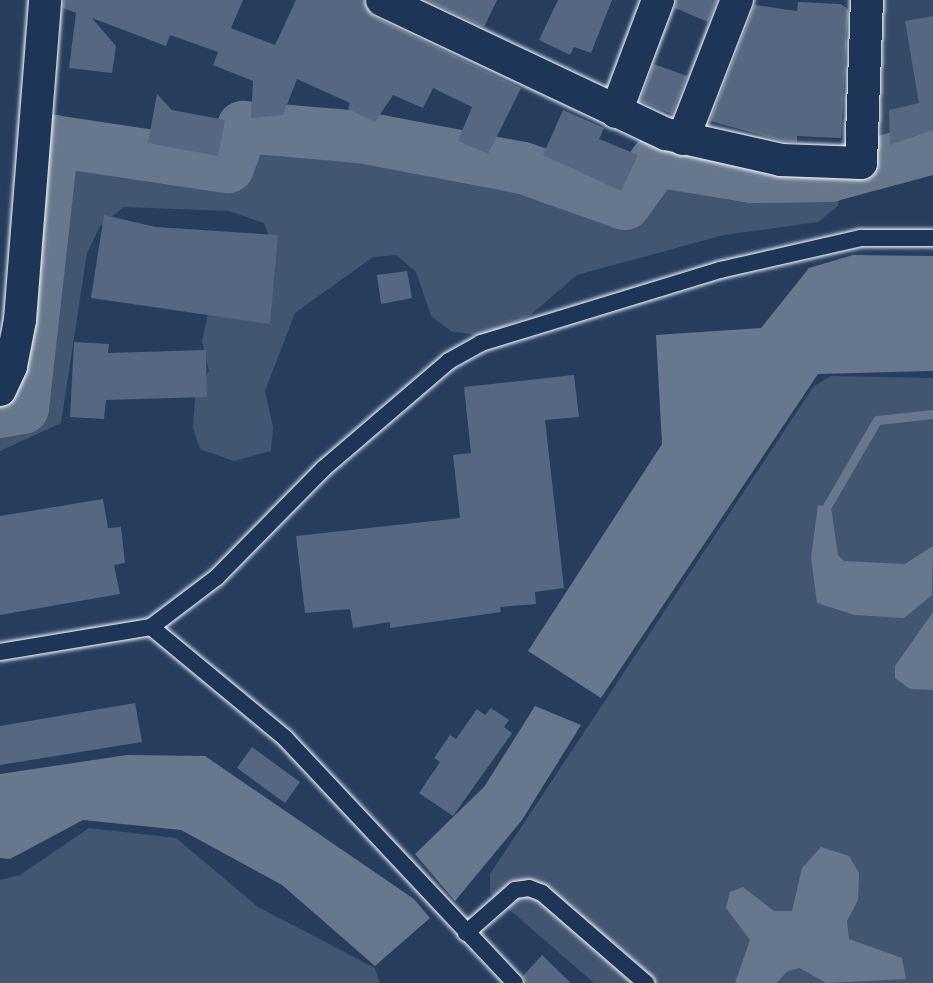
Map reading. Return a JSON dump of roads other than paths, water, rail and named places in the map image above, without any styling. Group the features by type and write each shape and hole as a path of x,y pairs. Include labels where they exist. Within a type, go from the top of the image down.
{"street":[{"path":"0,390 11,366 20,320 45,0"},
{"path":"382,0 616,112 683,139 781,160 861,163 867,0"},
{"path":"616,112 658,0"},
{"path":"683,139 737,0"}],"lane":[{"path":"0,652 151,627 217,577 323,469 449,361 481,343 720,270 861,238 933,238"},
{"path":"151,627 285,738 515,983"},
{"path":"466,933 515,890 529,888 542,893 646,983"}],"waterway":[{"path":"0,412 23,408 53,141 228,167 243,127 360,137 523,168 625,204 656,161 753,177 830,176 933,148"},
{"path":"827,506 877,420 933,414"}]}
